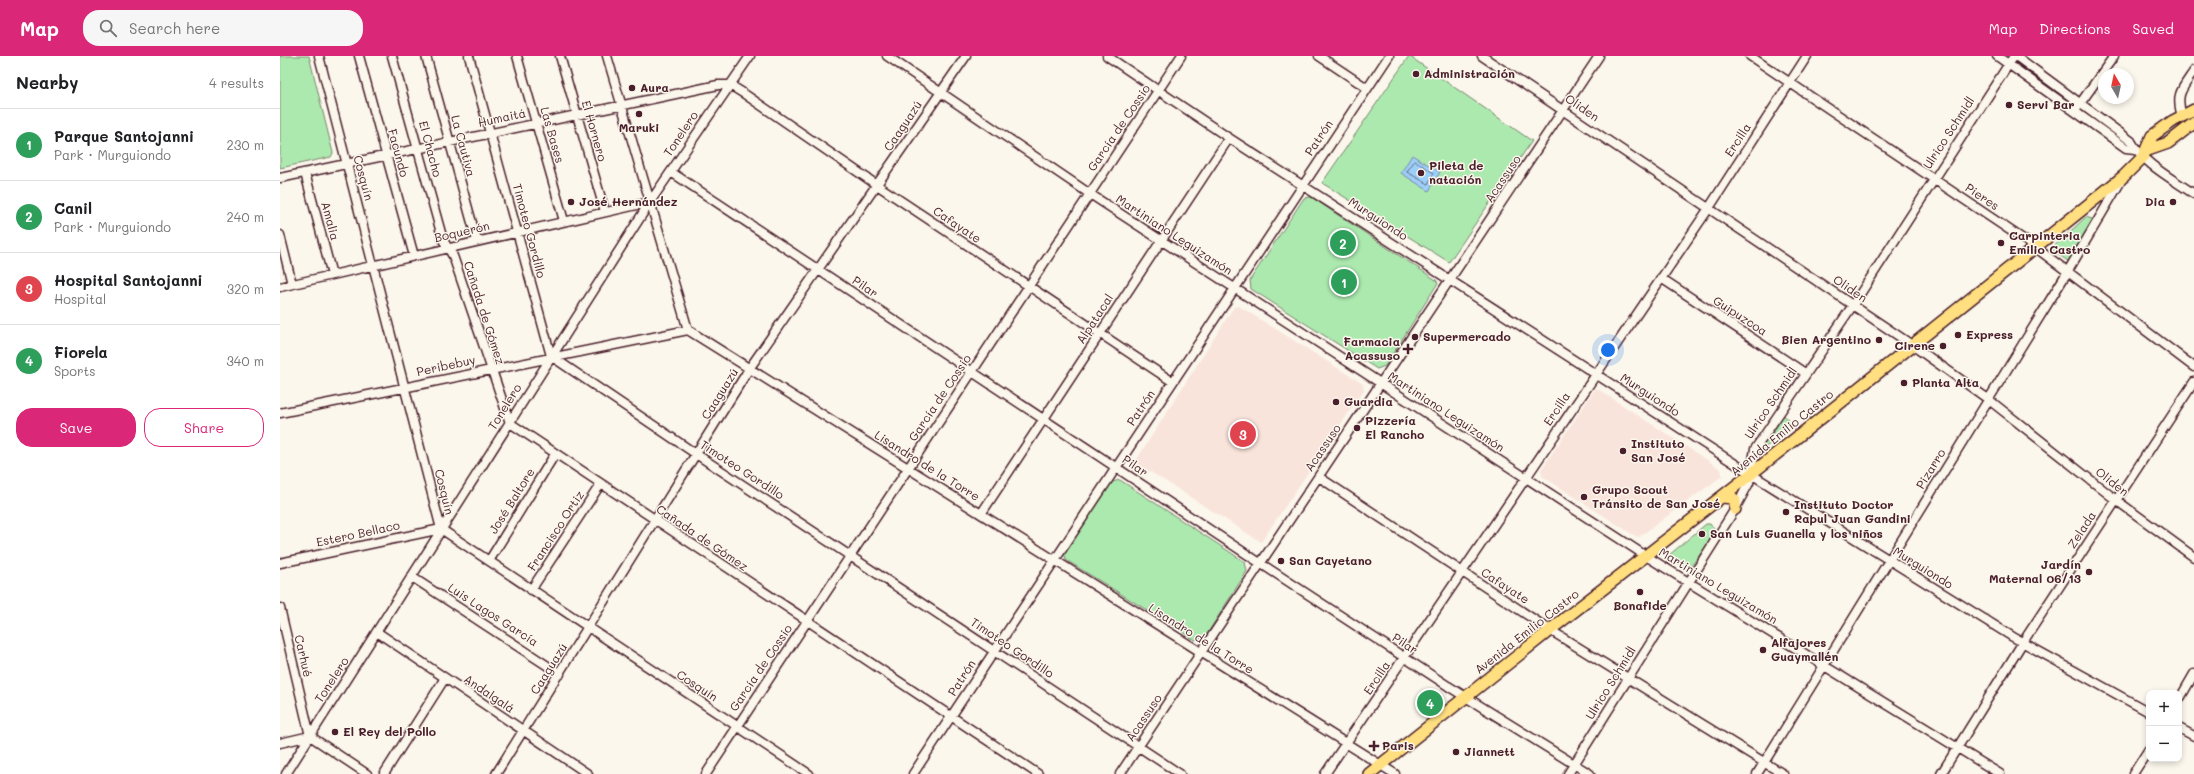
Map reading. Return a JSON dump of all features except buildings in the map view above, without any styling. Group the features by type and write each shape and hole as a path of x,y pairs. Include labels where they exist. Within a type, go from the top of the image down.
{"main road":[{"name":"Avenida Emilio Castro","path":"1370,774 1550,630 1751,474 2124,176 2146,153 2152,136 2182,116 2194,110"},
{"path":"2161,147 2182,125 2182,116"},
{"path":"2146,153 2168,143 2194,122"},
{"path":"1722,497 1733,498 1735,501 1735,508"}],"street":[{"name":"Cosquín","path":"319,56 441,529 588,629 809,774"},
{"name":"Facundo","path":"359,56 414,256"},
{"name":"El Chacho","path":"392,56 443,240 448,248"},
{"name":"La Cautiva","path":"426,56 477,241"},
{"name":"Timoteo Gordillo","path":"469,56 551,356 696,454 851,555 1180,774"},
{"name":"Las Bases","path":"517,56 564,221"},
{"name":"El Hornero","path":"560,56 605,212"},
{"path":"607,56 688,330"},
{"name":"Tonelero","path":"286,774 650,202 750,56"},
{"name":"Martiniano Leguizamón","path":"887,56 1090,194 1525,478 1646,556 1826,665 2000,774"},
{"name":"Caaguazú","path":"496,774 524,732 749,369 966,56"},
{"name":"Murguiondo","path":"1107,56 1229,138 1751,474 2023,642 2146,710"},
{"name":"García de Cossio","path":"706,774 1181,56"},
{"path":"1319,56 1367,88"},
{"name":"Patrón","path":"913,774 1053,560 1389,56"},
{"name":"Oliden","path":"1482,56 1912,345 1988,399 2116,500 2194,557"},
{"name":"Acassuso","path":"1120,774 1449,280 1564,111 1599,56"},
{"name":"Pieres","path":"1750,56 2035,247 2194,367"},
{"name":"Ercilla","path":"1325,774 1709,208 1807,56"},
{"path":"1997,56 2126,148 2135,149 2146,153 2194,194"},
{"path":"2015,56 2131,140 2135,149"},
{"name":"Ulrico Schmidl","path":"1568,774 1690,582 1735,508 1751,474 1752,460 1755,449 1853,305 1933,179 2015,56"},
{"path":"2075,111 2114,56"},
{"path":"2182,116 2178,104 2179,97 2194,71"},
{"name":"Humaitá","path":"280,178 576,114 718,85 730,85"},
{"name":"Cafayate","path":"730,85 743,92 876,185 1028,288 1173,382"},
{"name":"Alpatacal","path":"981,514 1229,138"},
{"name":"Pilar","path":"670,172 1260,564 1466,697 1590,774"},
{"name":"Amalia","path":"305,173 332,275"},
{"name":"Pizarro","path":"1757,774 1826,665 1889,560 2068,271 2124,176"},
{"name":"Boquerón","path":"280,287 650,202"},
{"path":"280,235 292,284"},
{"name":"Cañada de Gómez","path":"448,248 453,256 490,369 510,423 600,485 1038,774"},
{"name":"Guipuzcoa","path":"1661,278 1805,374"},
{"name":"Peribebuy","path":"280,413 551,356 688,330"},
{"name":"Lisandro de la Torre","path":"688,330 1395,774"},
{"name":"Zelada","path":"1941,774 2023,642 2194,382"},
{"name":"José Baltore","path":"488,561 555,454"},
{"name":"Cafayate","path":"1319,477 1550,630 1783,774"},
{"name":"Francisco Ortiz","path":"531,590 600,485"},
{"name":"Estero Bellaco","path":"280,563 441,529"},
{"name":"Luis Lagos García","path":"412,577 560,674"},
{"name":"Carhué","path":"280,608 310,736"},
{"name":"Andalgalá","path":"377,632 588,774"},
{"path":"2182,695 2194,674"},
{"path":"384,774 445,678"},
{"path":"2182,730 2194,736"},
{"path":"280,743 310,736 367,774"},
{"path":"2133,774 2146,754"}],"shaded area":[{"path":"1239,306 1363,384 1364,390 1261,542 1135,462 1234,307"},
{"name":"Instituto San José","path":"1596,388 1721,469 1722,476 1639,537 1635,536 1542,476 1541,470"}],"green space":[{"path":"280,56 309,56 333,153 331,157 280,168"},
{"path":"1409,56 1532,141 1449,262 1322,183"},
{"path":"1311,197 1436,280 1438,283 1385,366 1377,369 1251,289 1250,280 1304,198"},
{"path":"2086,217 2092,219 2093,222 2069,262 2051,249"},
{"path":"1783,414 1794,427 1760,451 1763,446"},
{"path":"1120,480 1245,562 1247,571 1205,637 1195,640 1066,560 1064,551 1112,482"},
{"path":"1706,524 1710,524 1714,529 1713,537 1689,569 1686,569 1668,556"}],"water":[{"name":"Pileta de natación","path":"1412,155 1440,172 1429,191 1401,173"}],"place":[{"name":"Administración","path":"1416,74"},
{"name":"Aura","path":"632,88"},
{"name":"Servi Bar","path":"2009,105"},
{"name":"Maruki","path":"639,114"},
{"name":"Pileta de natación","path":"1421,173"},
{"name":"José Hernández","path":"571,202"},
{"name":"Dia","path":"2173,202"},
{"name":"Canil","path":"1343,243"},
{"name":"Carpinteria Emilio Castro","path":"2001,243"},
{"name":"Parque Santojanni","path":"1344,282"},
{"name":"Express","path":"1958,335"},
{"name":"Supermercado","path":"1415,337"},
{"name":"Bien Argentino","path":"1879,340"},
{"name":"Cirene","path":"1943,346"},
{"name":"Farmacia Acassuso","path":"1408,349"},
{"name":"Planta Alta","path":"1904,383"},
{"name":"Guardia","path":"1336,402"},
{"name":"Pizzería El Rancho","path":"1357,428"},
{"name":"Hospital Santojanni","path":"1243,434"},
{"name":"Instituto San José","path":"1623,451"},
{"name":"Grupo Scout Tránsito de San José","path":"1584,497"},
{"name":"Instituto Doctor Raþul Juan Gandini","path":"1786,512"},
{"name":"San Luis Guanella y los niños","path":"1702,534"},
{"name":"San Cayetano","path":"1281,561"},
{"name":"Jardín Maternal 06/13","path":"2089,572"},
{"name":"Bonafide","path":"1640,592"},
{"name":"Alfajores Guaymallén","path":"1763,650"},
{"name":"Fiorela","path":"1430,703"},
{"name":"El Rey del Pollo","path":"335,732"},
{"name":"Paris","path":"1374,746"},
{"name":"Jiannett","path":"1456,752"}]}
